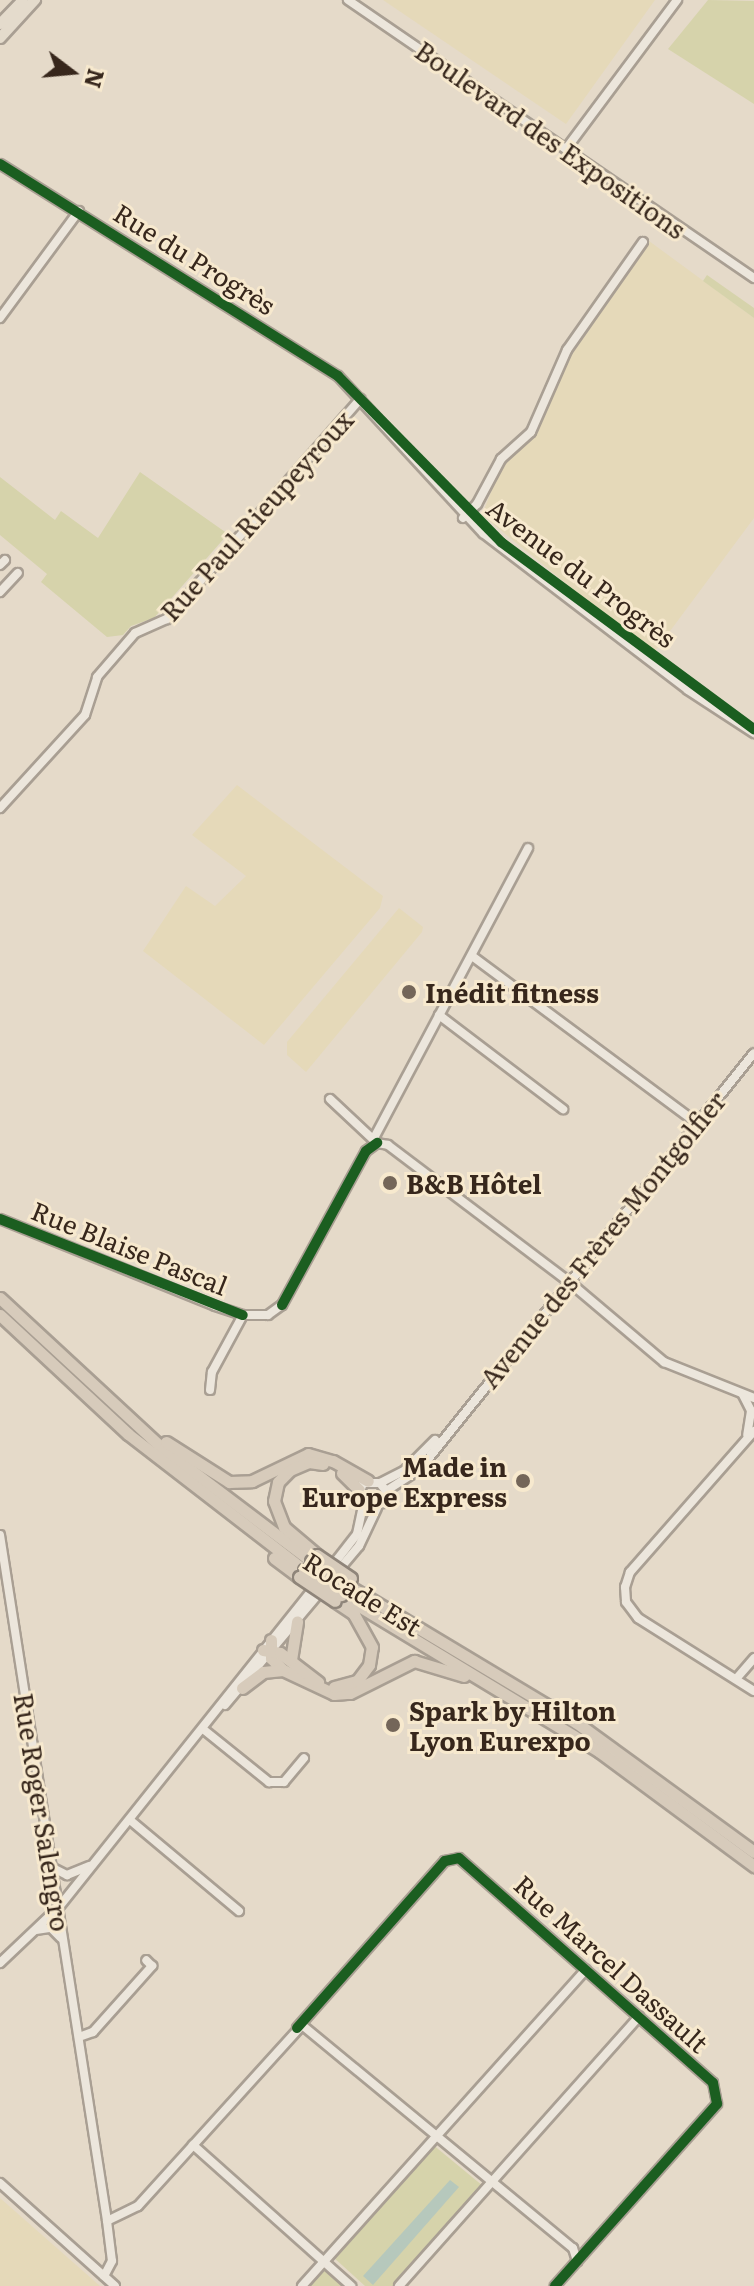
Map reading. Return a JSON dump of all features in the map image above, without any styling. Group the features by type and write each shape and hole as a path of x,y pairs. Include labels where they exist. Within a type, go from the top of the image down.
{"highway":[{"name":"Rocade Est","path":"0,1298 101,1395 308,1566"},
{"name":"Rocade Est","path":"0,1315 128,1434 218,1508 600,1752 754,1866"},
{"path":"101,1395 112,1397 169,1445 229,1482 252,1481 308,1454 333,1461 374,1482"},
{"path":"359,1490 344,1475 318,1461 300,1464 278,1482 274,1501 279,1519 308,1566 344,1590 473,1654 480,1664 577,1723 754,1852"},
{"path":"242,1688 263,1672 287,1665 321,1685 341,1687 357,1681 369,1665 372,1647 367,1631 344,1590"},
{"path":"287,1665 290,1637 297,1621"},
{"path":"268,1647 287,1665 334,1694 350,1693 414,1661 491,1684"},
{"path":"714,1820 754,1843"},
{"path":"731,1848 754,1874"}],"main road":[{"path":"0,24 23,0"},
{"path":"0,38 35,0"}],"street":[{"name":"Boulevard des Expositions","path":"348,0 754,278"},
{"path":"566,149 677,0"},
{"name":"Rue du Progrès","path":"0,164 310,356 360,399"},
{"path":"0,318 79,211"},
{"path":"464,518 501,459 531,432 567,350 643,242"},
{"name":"Avenue du Progrès","path":"360,399 464,518 690,691 754,733"},
{"name":"Rue Paul Rieupeyroux","path":"0,808 85,715 97,677 135,633 167,619 360,399"},
{"path":"0,592 18,573"},
{"path":"210,1390 212,1372 243,1315 268,1315 282,1305 366,1151 376,1139 528,848"},
{"path":"472,956 697,1123"},
{"path":"439,1015 563,1109"},
{"name":"Avenue des Frères Montgolfier","path":"203,1729 242,1688 268,1647 297,1621 359,1546 386,1491 420,1469 450,1425 754,1053"},
{"path":"330,1099 376,1139 397,1151 568,1281 664,1362 753,1398"},
{"name":"Rue Blaise Pascal","path":"0,1219 243,1315"},
{"path":"741,1394 751,1411 745,1440"},
{"name":"Avenue des Frères Montgolfier","path":"359,1490 404,1471 450,1425"},
{"path":"754,1431 630,1572 625,1587 626,1602 638,1618 754,1691"},
{"path":"374,1482 386,1491"},
{"path":"359,1490 363,1505 377,1508"},
{"name":"Avenue des Frères Montgolfier","path":"0,1963 59,1907 349,1546 363,1505"},
{"name":"Rue Roger Salengro","path":"0,1535 107,2221 112,2261 104,2276"},
{"path":"736,1679 754,1658"},
{"path":"203,1729 269,1782 284,1782 304,1758"},
{"path":"130,1820 239,1911"},
{"name":"Rue Marcel Dassault","path":"107,2221 138,2206 452,1858 464,1861 713,2083 719,2096 555,2286"},
{"path":"53,1868 67,1875 96,1862"},
{"name":"Rue Roger Salengro","path":"35,1931 51,1928 64,1947"},
{"path":"79,2037 93,2032 152,1966 146,1960"},
{"path":"302,2286 586,1970"},
{"path":"399,2286 639,2017"},
{"path":"297,2028 307,2027 573,2248 577,2261"},
{"path":"193,2145 351,2286"},
{"path":"0,2183 115,2286"}],"shaded area":[{"path":"383,0 655,0 566,124"},
{"path":"708,0 754,1 754,104 668,49"},
{"path":"649,241 754,318 754,518 653,654 482,515 500,469 535,434 571,351"},
{"path":"707,275 754,308 754,318 703,281"},
{"path":"140,472 228,534 154,618 131,626 123,635 107,637 41,582 47,574 0,535 0,477 55,520 61,511 98,538"},
{"path":"237,785 383,896 380,908 264,1045 143,951 186,886 215,906 246,876 192,835"},
{"path":"399,908 423,927 422,932 306,1072 287,1055 287,1042"},
{"path":"432,2144 483,2186 395,2286 365,2286 332,2256"},
{"path":"450,2180 459,2187 373,2285 363,2276"},
{"path":"0,2198 100,2286 0,2286"},
{"path":"323,2265 347,2286 304,2286"}],"cycle path":[{"path":"0,164 338,376 501,542 754,729"},
{"path":"282,1305 366,1151 377,1143"},
{"path":"0,1219 243,1315"},
{"path":"297,2028 445,1861 459,1858 713,2083 717,2104 555,2286"}],"place":[{"name":"Inédit fitness","path":"409,992"},
{"name":"B&B Hôtel","path":"390,1183"},
{"name":"Made in Europe Express","path":"523,1481"},
{"name":"Spark by Hilton Lyon Eurexpo","path":"393,1725"}]}
